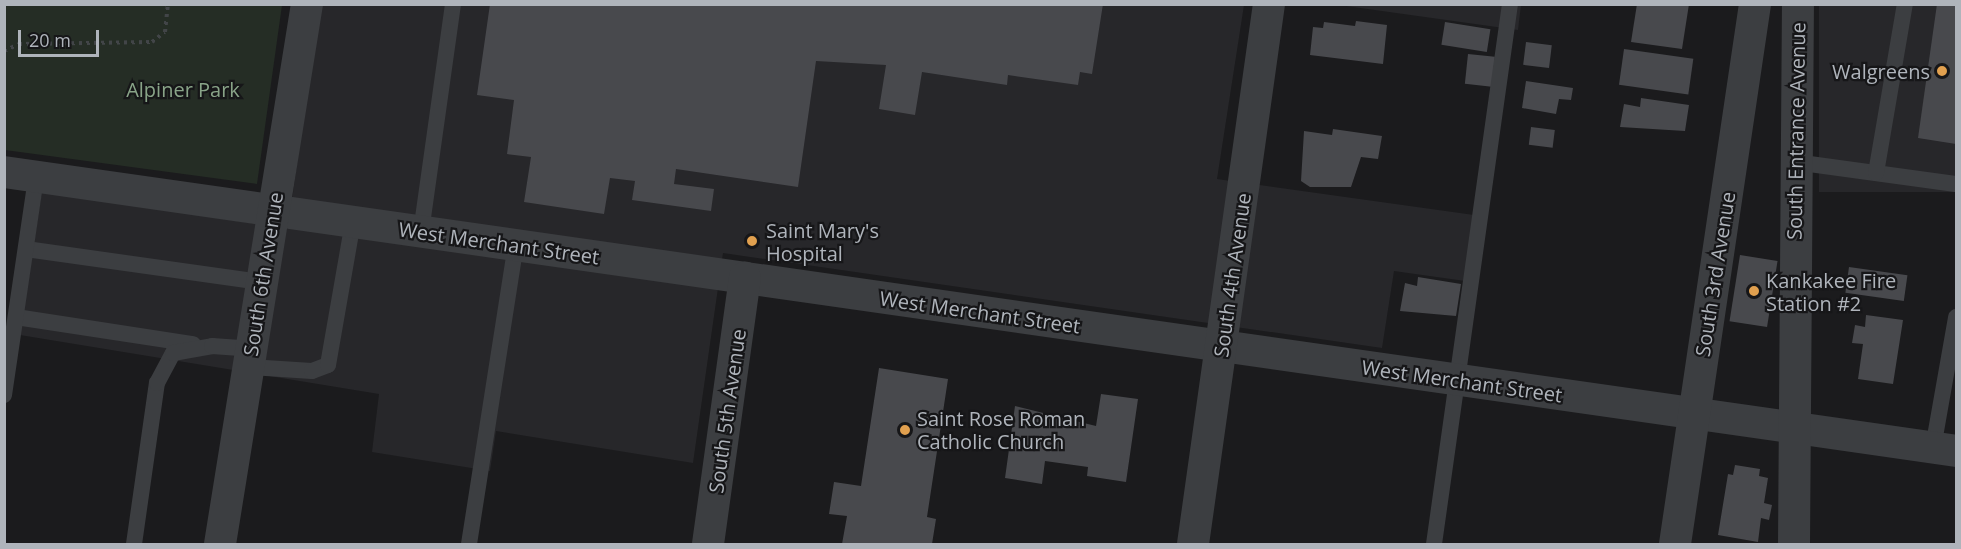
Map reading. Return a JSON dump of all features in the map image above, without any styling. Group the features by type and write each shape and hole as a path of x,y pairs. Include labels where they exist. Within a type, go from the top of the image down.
{"street":[{"name":"South 6th Avenue","path":"220,544 307,4"},
{"name":"South 4th Avenue","path":"1193,544 1269,4"},
{"name":"South 3rd Avenue","path":"1675,544 1755,4"},
{"name":"South Entrance Avenue","path":"1794,544 1791,428 1798,4"},
{"name":"West Merchant Street","path":"4,172 1945,450"},
{"name":"South 5th Avenue","path":"708,544 745,278"}],"lane":[{"path":"421,232 453,4"},
{"path":"1434,544 1510,4"},
{"path":"1876,173 1905,4"},
{"path":"1795,162 1956,184"},
{"path":"4,396 36,177"},
{"path":"16,317 212,346 250,358 312,371 328,365 353,222"},
{"path":"469,544 516,245"},
{"path":"26,249 262,282"},
{"path":"1945,450 1956,317"},
{"path":"134,544 157,383 173,353 212,346"}],"path":[{"path":"4,51 19,44 152,42 165,32 168,4"}],"shaded area":[{"name":"Saint Mary's Hospital","path":"319,5 1244,5 1217,179 1474,215 1465,281 1394,271 1382,348 723,253 693,463 496,431 490,471 372,452 379,394 20,335 42,191 288,229"},
{"path":"1339,5 1521,5 1518,30"},
{"path":"1819,5 1956,5 1956,192 1819,192"}],"green space":[{"name":"Alpiner Park","path":"5,4 282,5 257,184 5,150"}],"building":[{"path":"490,4 1103,4 1092,74 1080,72 1078,85 1008,75 1007,85 922,72 915,115 879,109 886,65 816,61 798,187 676,169 674,184 714,189 711,211 632,200 635,181 610,178 604,214 524,202 531,157 507,154 514,100 477,95"},
{"path":"1637,4 1689,4 1682,49 1631,42"},
{"name":"Walgreens","path":"1937,4 1956,5 1956,144 1918,138"},
{"path":"1356,21 1387,25 1383,64 1310,55 1313,27 1323,28 1324,22 1355,26"},
{"path":"1445,22 1490,29 1487,52 1441,45"},
{"path":"1526,42 1552,45 1549,68 1523,65"},
{"path":"1624,49 1693,59 1688,94 1619,85"},
{"path":"1468,54 1495,57 1492,87 1465,84"},
{"path":"1526,81 1573,88 1571,100 1559,99 1556,114 1522,108"},
{"path":"1641,98 1689,105 1685,131 1620,127 1624,104 1640,107"},
{"path":"1531,127 1555,130 1553,148 1529,145"},
{"path":"1333,129 1382,136 1378,159 1361,157 1351,187 1310,187 1301,181 1304,131 1332,135"},
{"name":"Kankakee Fire Station #2","path":"1740,255 1778,261 1767,327 1730,321"},
{"path":"1849,267 1907,275 1904,301 1845,293"},
{"path":"1418,277 1461,284 1456,316 1400,311 1405,283 1417,286"},
{"path":"1866,315 1903,320 1893,384 1858,379 1863,344 1852,343 1855,325 1865,327"},
{"name":"Saint Rose Roman Catholic Church","path":"879,368 948,379 927,517 936,519 932,544 842,544 847,516 829,514 834,482 861,486"},
{"path":"1101,394 1138,399 1126,482 1087,476 1088,467 1045,461 1042,484 1005,478 1015,406 1096,426"},
{"path":"1735,465 1760,469 1759,476 1768,478 1764,503 1772,505 1769,520 1761,518 1758,542 1718,535 1728,474 1733,475"}],"place":[{"name":"Walgreens","path":"1942,71"},
{"name":"Saint Mary's Hospital","path":"752,241"},
{"name":"Kankakee Fire Station #2","path":"1754,291"},
{"name":"Saint Rose Roman Catholic Church","path":"905,430"}]}
